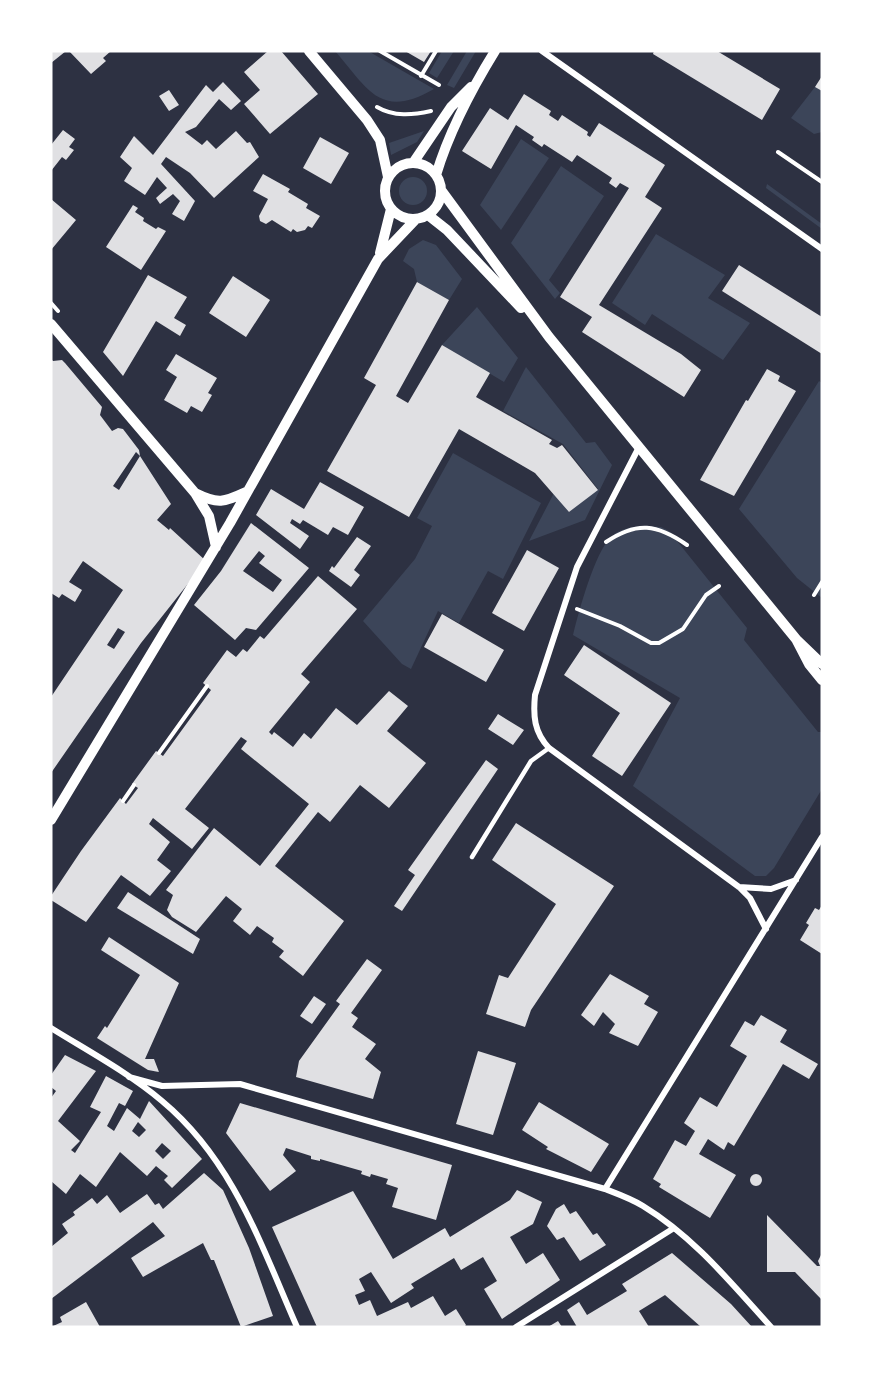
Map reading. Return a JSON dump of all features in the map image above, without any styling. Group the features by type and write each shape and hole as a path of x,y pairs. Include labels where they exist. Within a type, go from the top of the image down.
{"street":[{"path":"309,51 367,120 380,140 388,177 385,194 391,209 401,217 415,219 428,215 435,209 441,190"},
{"path":"436,175 443,153 477,81 495,51"},
{"path":"542,51 822,249"},
{"path":"413,163 451,107 477,81"},
{"path":"388,177 399,167 413,163 430,169 436,175 441,190 549,337 638,449 796,639 822,664"},
{"path":"378,259 391,209"},
{"path":"428,215 447,230 549,337"},
{"path":"51,820 216,546 378,259 415,219"},
{"path":"51,324 195,492 209,516 216,546"},
{"path":"638,449 578,567 540,675 533,715 541,739 549,748 739,887 750,898 766,929"},
{"path":"195,492 213,501 222,502 248,491"},
{"path":"796,639 809,664 822,680"},
{"path":"605,1189 822,837"},
{"path":"739,887 771,889 796,879"},
{"path":"51,1028 164,1102 214,1155 249,1215 297,1327"},
{"path":"129,1077 162,1086 240,1084 605,1189 642,1205 674,1228 706,1256 771,1327"},
{"path":"516,1327 674,1228"}],"lane":[{"path":"472,857 531,761 549,748"}],"path":[{"path":"380,51 439,85"},
{"path":"422,76 436,51"},
{"path":"374,105 390,113 406,114 451,107"},
{"path":"778,152 822,182"},
{"path":"606,542 621,532 650,527 660,528 687,545"},
{"path":"814,595 822,582"},
{"path":"577,609 621,626 651,643 659,643 683,630 706,595 719,586"},
{"path":"159,753 207,686"},
{"path":"123,801 134,785"}],"shaded area":[{"path":"335,51 368,51 434,89 416,98 388,101 367,88"},
{"path":"442,51 454,51 437,78 429,73"},
{"path":"467,51 476,51 454,88 447,85"},
{"path":"815,87 822,91 822,132 814,134 791,118"},
{"path":"424,131 417,142 391,155 389,143"},
{"path":"521,139 549,158 501,230 480,205"},
{"path":"561,166 604,196 549,280 560,293 555,299 511,243"},
{"path":"413,177 423,181 427,191 423,201 413,205 403,201 399,191 403,181"},
{"path":"767,184 822,224 822,229 766,188"},
{"path":"656,234 725,275 708,298 750,323 723,360 652,314 645,325 612,303"},
{"path":"423,240 436,245 462,279 449,300 417,282 414,269 403,261 409,249"},
{"path":"477,307 518,358 504,382 442,345"},
{"path":"526,367 586,443 595,442 612,465 585,520 529,541 554,493 569,512 598,489 563,444 503,411"},
{"path":"819,381 822,383 822,598 797,578 739,509"},
{"path":"453,453 541,503 503,579 488,571 459,623 438,611 411,669 402,664 363,621 415,559 432,526 417,518"},
{"path":"642,526 661,527 669,531 747,628 744,640 818,732 822,732 822,789 774,868 766,876 755,876 633,786 680,698 573,635 588,583 605,545 618,532"}],"building":[{"path":"51,51 66,51 51,63"},
{"path":"69,51 111,51 103,58 106,61 91,74"},
{"path":"268,51 281,51 318,94 270,134 244,104 260,90 244,72"},
{"path":"405,51 431,51 424,62"},
{"path":"654,51 717,51 780,89 762,120 653,54"},
{"path":"822,76 822,91 815,87"},
{"path":"223,82 241,101 231,110 219,99 196,127 185,132 202,145 207,140 216,149 236,131 247,143 250,142 259,157 214,198 190,173 166,157 161,164 195,201 184,221 172,214 180,201 173,194 160,204 156,198 167,188 157,177 145,195 124,181 132,168 120,157 134,136 153,155 206,85 213,92"},
{"path":"169,90 179,105 169,111 159,96"},
{"path":"524,94 551,111 549,115 558,121 562,115 588,132 587,135 590,137 599,123 665,165 645,197 662,208 599,305 681,354 701,370 684,397 582,332 592,317 560,297 629,188 620,183 616,188 609,183 612,178 577,155 572,162 544,144 542,147 532,140 534,137 516,125 491,169 462,151 490,108 508,120"},
{"path":"63,130 75,139 69,147 74,150 66,160 62,157 51,171 51,145"},
{"path":"320,137 349,153 331,184 303,168"},
{"path":"263,174 290,189 288,192 308,204 306,208 320,216 312,228 308,226 305,230 297,232 293,229 291,232 272,220 266,224 260,221 259,216 268,199 253,191"},
{"path":"51,199 76,220 51,250"},
{"path":"133,205 138,208 135,212 144,218 143,221 156,229 158,227 166,231 141,270 106,247"},
{"path":"739,265 822,317 822,354 722,291"},
{"path":"148,275 187,297 174,318 186,325 180,336 156,321 123,376 103,352"},
{"path":"233,276 270,300 246,337 209,313"},
{"path":"417,282 449,300 396,396 408,403 442,345 490,373 476,397 552,440 549,444 557,448 562,445 598,490 569,512 535,473 459,429 409,517 327,471 376,385 364,378"},
{"path":"176,354 217,378 208,393 212,395 202,412 191,406 187,413 164,400 177,377 166,370"},
{"path":"51,359 53,361 62,360 65,363 102,407 100,415 112,431 118,428 123,429 139,450 140,456 171,504 157,520 169,530 170,528 206,561 141,643 51,773 51,697 123,590 83,561 69,582 82,590 75,602 62,594 59,598 51,593","holes":["136,452 140,456 119,490 113,486","118,628 125,632 114,649 107,645"]},
{"path":"767,369 780,376 778,381 796,391 734,496 700,480 746,400 748,401"},
{"path":"320,482 364,507 348,535 333,527 328,535 303,520 300,524 292,519 290,523 309,536 300,549 256,515 271,489 304,509"},
{"path":"251,523 309,568 256,630 246,628 235,640 194,605 221,571","holes":["259,551 265,556 259,563 282,580 273,592 243,571"]},
{"path":"357,537 371,546 354,570 360,575 351,587 329,571 332,566 334,568"},
{"path":"527,550 559,568 524,631 492,613"},
{"path":"318,576 357,609 301,674 310,682 269,732 272,735 274,732 293,747 304,733 311,739 336,708 357,725 389,691 408,706 387,731 426,763 389,808 360,785 330,822 318,812 275,866 344,921 303,976 279,957 284,951 272,942 274,938 257,926 250,935 233,921 242,909 226,896 196,932 172,917 167,910 173,895 166,890 214,828 260,866 309,804 241,749 247,741 241,737 185,809 209,828 192,849 153,818 149,824 170,842 157,860 171,871 150,896 121,875 86,922 51,900 51,896 81,851 120,798 126,804 138,788 132,784 156,751 163,756 211,690 203,683 227,650 236,657 243,649 247,652 260,636 264,639"},
{"path":"442,614 504,650 486,682 424,647"},
{"path":"584,645 671,703 622,776 592,756 620,713 564,675"},
{"path":"498,714 524,730 513,745 488,729"},
{"path":"486,760 498,769 402,911 394,906 415,875 408,870"},
{"path":"516,823 614,886 531,1010 525,1027 486,1014 499,975 508,978 556,904 492,860"},
{"path":"128,892 200,939 193,954 117,908"},
{"path":"822,905 822,954 800,940 815,908 819,910"},
{"path":"109,937 179,983 145,1059 154,1059 159,1072 148,1070 97,1038 105,1026 107,1028 140,975 101,950"},
{"path":"367,959 382,970 351,1013 358,1018 352,1027 376,1044 365,1059 381,1072 373,1099 296,1077 299,1061 340,1004 336,1001"},
{"path":"610,974 649,996 644,1004 658,1012 638,1046 609,1033 615,1024 603,1012 594,1026 581,1015"},
{"path":"314,996 326,1004 312,1024 300,1016"},
{"path":"761,1015 787,1030 780,1042 818,1064 809,1079 783,1064 734,1146 728,1142 724,1150 708,1139 699,1154 736,1175 710,1218 659,1187 661,1184 653,1179 675,1140 686,1146 695,1131 684,1123 700,1097 717,1107 747,1056 730,1046 745,1021 754,1026"},
{"path":"478,1051 516,1063 493,1135 456,1124"},
{"path":"65,1055 96,1071 58,1121 80,1141 71,1150 75,1153 101,1112 90,1107 106,1076 133,1091 125,1106 119,1103 107,1126 114,1131 127,1108 140,1119 149,1101 202,1159 172,1188 164,1180 168,1176 156,1166 147,1176 120,1152 96,1187 80,1174 66,1194 51,1181 51,1098 56,1091 51,1087 51,1075","holes":["138,1122 146,1130 139,1137 132,1131","162,1143 171,1151 163,1159 155,1151"]},
{"path":"539,1102 609,1144 591,1172 546,1149 548,1147 522,1130"},
{"path":"240,1103 452,1165 436,1220 392,1207 398,1188 386,1184 388,1179 371,1174 370,1177 361,1174 362,1171 320,1159 320,1161 311,1159 311,1156 286,1148 283,1155 296,1171 270,1191 226,1133"},
{"path":"204,1173 223,1190 249,1248 273,1316 241,1327 214,1260 211,1260 203,1243 143,1277 131,1258 165,1236 153,1222 51,1299 51,1247 68,1233 62,1224 75,1215 73,1212 92,1198 97,1204 107,1195 120,1213 147,1194 155,1205 159,1203 163,1209"},
{"path":"758,1174 762,1180 758,1186 754,1186 750,1178"},
{"path":"517,1190 542,1202 533,1224 510,1237 526,1264 543,1253 560,1280 502,1319 484,1289 497,1281 483,1257 461,1270 454,1258 411,1284 414,1288 391,1303 371,1272 359,1279 365,1291 355,1295 359,1305 370,1300 377,1316 408,1302 411,1308 433,1296 445,1316 456,1309 466,1325 464,1327 317,1327 272,1227 353,1191 393,1259 445,1228 450,1237 510,1200"},
{"path":"564,1204 570,1214 576,1211 593,1235 597,1233 606,1245 580,1261 564,1237 557,1240 547,1226 556,1209"},
{"path":"767,1215 817,1266 820,1266 818,1261 822,1253 822,1300 795,1272 767,1272"},
{"path":"672,1253 731,1304 752,1327 701,1327 665,1295 639,1311 649,1327 577,1327 567,1310 579,1302 587,1315 627,1291 622,1284"},
{"path":"86,1302 100,1327 51,1327 62,1322 60,1317"},
{"path":"558,1321 562,1327 548,1327"}]}
